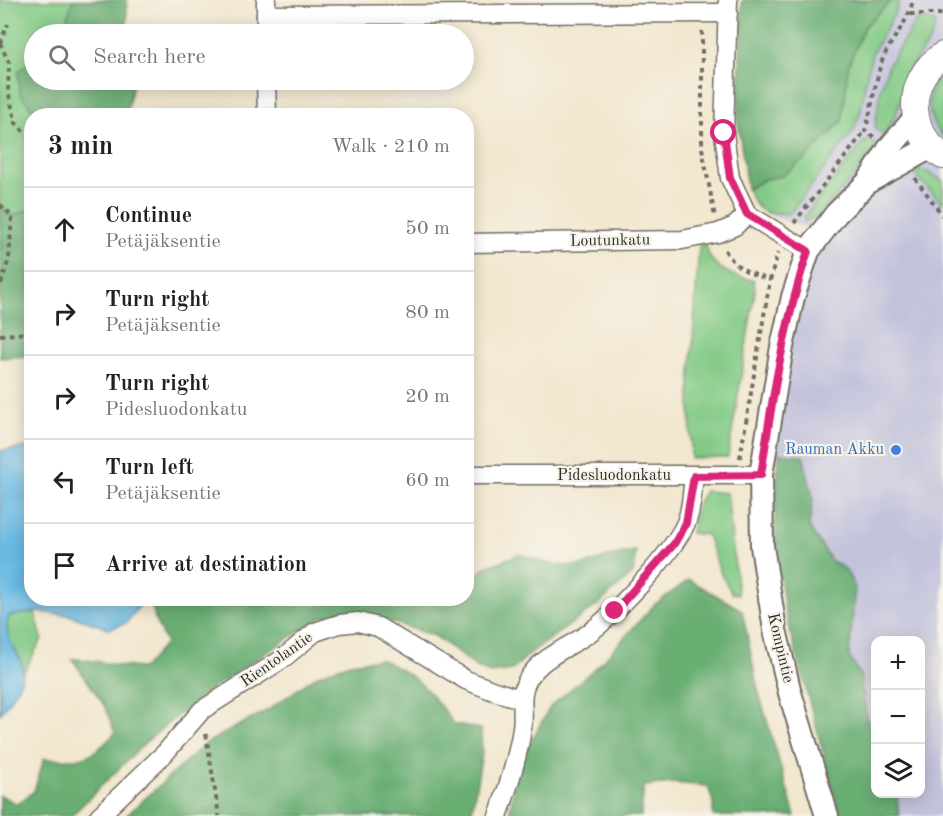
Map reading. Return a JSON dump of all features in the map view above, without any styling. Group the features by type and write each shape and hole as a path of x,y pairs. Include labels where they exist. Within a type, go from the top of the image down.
{"main road":[{"path":"937,152 921,134 915,118 914,98 921,78 933,62 943,55"}],"street":[{"path":"266,24 266,7 728,6 724,133 730,178 747,214 808,251"},
{"path":"266,90 267,108"},
{"path":"868,182 890,147 915,118"},
{"path":"868,182 937,152"},
{"name":"Kompintie","path":"827,816 790,693 775,630 762,546 761,475 782,346 793,297 808,251 836,214 868,182"},
{"name":"Loutunkatu","path":"474,243 682,240 718,233 735,226 747,214"},
{"name":"Pidesluodonkatu","path":"474,475 761,475"},
{"path":"498,816 510,782 523,727 521,699 527,680 544,661 588,633 615,611 674,544 686,523 694,476"},
{"name":"Rientolantie","path":"99,816 165,753 202,710 281,660 315,632 339,624 358,622 378,627 466,680 521,699"}],"path":[{"path":"910,14 943,14"},
{"path":"8,24 0,43 9,63 8,91 16,123 24,132"},
{"path":"0,205 12,216 9,259 0,287"},
{"path":"0,335 24,334"},
{"path":"202,710 219,816"}],"shaded area":[{"path":"742,0 943,0 943,816 899,816 897,798 925,798 925,636 871,636 871,724 867,720 860,674 849,657 855,587 845,569 831,560 809,527 813,498 779,453 761,475 771,403 821,233 764,213 758,208 747,189 738,122"}],"green space":[{"path":"0,0 108,0 108,24 24,24 24,90 55,90 92,108 24,108 24,325 0,325"},
{"path":"73,0 127,0 127,24 65,24"},
{"path":"742,0 892,0 864,27 848,67 842,121 807,157 782,176 765,179 747,189 738,122"},
{"path":"892,0 899,0 896,11 872,54 861,110 854,130 790,213 763,211 747,189 765,179 782,176 842,122 848,67 864,27"},
{"path":"918,18 935,22 933,34 909,71 894,119 883,134 875,128 881,88 889,64"},
{"path":"24,67 24,90 132,90 128,108 31,108 20,94 18,71"},
{"path":"943,72 943,136 937,129 930,112 930,95 933,86"},
{"path":"869,140 877,146 853,177 823,210 804,222 804,217 864,142"},
{"path":"917,170 943,181 943,204 913,172"},
{"path":"0,205 12,216 24,212 24,356 0,358"},
{"path":"706,244 708,252 717,265 738,277 754,280 755,291 728,457 691,458 690,386 699,245"},
{"path":"779,453 803,456 813,498 809,527 831,560 845,569 855,587 849,657 860,674 867,720 871,724 871,798 897,798 899,816 840,816 785,611 775,543 775,500"},
{"path":"705,491 727,493 738,594 732,593 721,574 707,535 691,533 697,504"},
{"path":"636,551 633,573 599,604 533,651 512,670 490,673 476,667 435,636 378,618 323,616 209,690 146,742 71,816 0,816 0,795 17,804 34,791 44,759 84,757 99,749 115,733 104,705 72,659 144,668 166,643 156,622 152,606 474,606 474,579 484,568 519,554 552,564 578,566"},
{"path":"689,580 742,610 758,690 795,816 713,816 713,802 708,786 674,783 644,786 641,816 509,816 517,767 550,707 600,664 654,605"},
{"path":"0,599 35,612 42,639 0,715"},
{"path":"380,659 405,672 422,685 454,724 481,729 482,753 471,816 126,816 206,743 268,710 318,675 350,663"}],"water":[{"path":"24,448 24,606 139,606 126,623 109,629 69,615 35,612 9,616 8,635 23,668 20,682 0,715 0,451"}],"place":[{"name":"Rauman Akku","path":"896,450"}],"route":[{"path":"615,611 674,544 686,523 694,476 761,475 782,346 793,297 808,251 747,214 730,178 724,133"}]}
